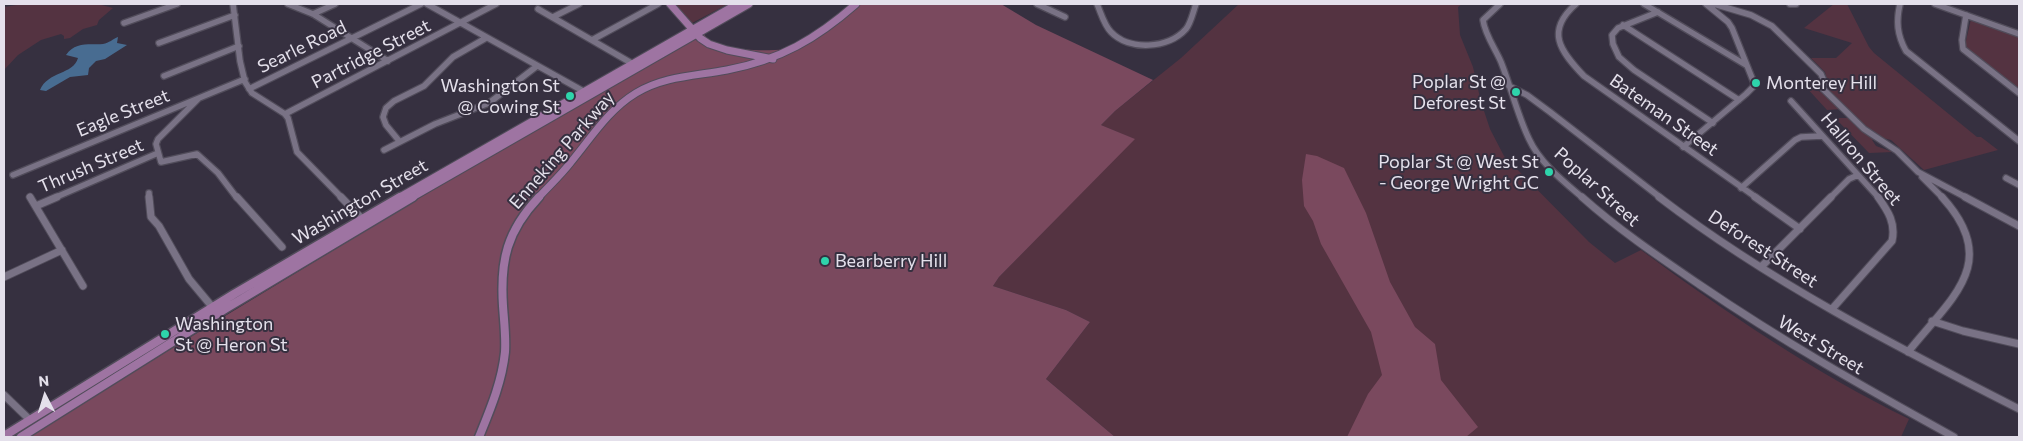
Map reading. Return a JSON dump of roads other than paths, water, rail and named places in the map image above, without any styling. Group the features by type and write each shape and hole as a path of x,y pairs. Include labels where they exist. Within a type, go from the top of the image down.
{"main road":[{"path":"670,4 706,42 718,48 760,54 773,59"},
{"name":"Washington Street","path":"4,436 365,222 695,31 737,4"},
{"name":"Washington Street","path":"365,222 583,91 749,4"},
{"name":"Enneking Parkway","path":"479,437 503,369 505,350 502,278 504,258 511,236 524,213 537,197 561,174 610,114 635,93 648,86 672,78 751,66 773,59 810,42 856,4"},
{"name":"Washington Street","path":"21,437 215,310"}],"street":[{"path":"124,23 177,4"},
{"path":"233,4 245,79 249,89 288,118 297,152 365,222"},
{"path":"288,4 313,14 388,61"},
{"path":"313,14 335,4"},
{"name":"Searle Road","path":"249,89 421,4"},
{"path":"427,4 583,91"},
{"name":"Partridge Street","path":"284,114 496,4"},
{"path":"553,17 579,4"},
{"path":"592,40 658,4"},
{"path":"1037,4 1064,17"},
{"path":"1097,4 1111,32 1124,40 1141,44 1160,43 1178,35 1190,23 1196,4"},
{"name":"Poplar Street","path":"1500,4 1484,20 1484,28 1501,63 1529,139 1556,174 1630,238 1676,270"},
{"name":"Bateman Street","path":"1576,4 1561,18 1558,28 1560,41 1573,65 1602,90 1800,229"},
{"path":"1644,4 1746,66"},
{"path":"1682,147 1739,100 1753,87 1754,83 1728,22 1706,4"},
{"path":"1714,4 1755,17 1778,30 1821,74 1824,81 1822,88 1864,129 1899,153 1960,220 1968,236 1970,264 1962,283 1908,352"},
{"path":"1790,4 1796,4"},
{"path":"1900,4 1897,30 1898,37 1906,51 2019,142"},
{"path":"1935,4 2019,34"},
{"path":"538,8 633,64"},
{"path":"1658,12 1623,24 1612,35 1613,44 1626,64 1712,123"},
{"path":"159,43 235,15"},
{"path":"1966,15 1962,40 1963,49 2019,93"},
{"path":"1623,24 1739,100"},
{"path":"400,142 389,132 384,121 384,112 387,108 430,82 458,54 486,38"},
{"path":"164,76 239,46"},
{"path":"384,150 435,124 489,103 538,66"},
{"name":"Eagle Street","path":"13,175 245,79"},
{"name":"Deforest Street","path":"1509,86 1527,95 1701,227 1761,267 1908,352 2019,409"},
{"path":"199,98 158,139 156,144 162,162 197,154 217,172 248,211 282,247"},
{"name":"Hallron Street","path":"1791,101 1890,213 1894,233 1892,241 1832,309"},
{"path":"1741,188 1796,140 1801,137 1822,136"},
{"name":"Thrush Street","path":"36,206 158,153"},
{"path":"1918,172 2019,226"},
{"path":"1761,267 1849,179 1858,175"},
{"path":"2006,178 2019,185"},
{"path":"149,193 151,217 159,226 189,279 215,310"},
{"path":"30,197 83,286"},
{"path":"4,277 62,250"},
{"name":"West Street","path":"1676,270 1759,325 1851,380 1954,437"},
{"path":"1932,321 1963,331 2019,344"},
{"path":"4,395 30,420"}],"water":[{"path":"118,37 117,43 127,45 105,59 96,61 89,68 88,75 70,77 46,91 40,90 49,79 71,68 78,58 66,55 74,48 83,45 103,44"}],"place":[{"name":"Monterey Hill","path":"1756,83"},
{"name":"Poplar St @ Deforest St","path":"1516,92"},
{"name":"Washington St @ Cowing St","path":"570,96"},
{"name":"Poplar St @ West St - George Wright GC","path":"1549,172"},
{"name":"Bearberry Hill","path":"825,261"},
{"name":"Washington St @ Heron St","path":"165,334"}]}
